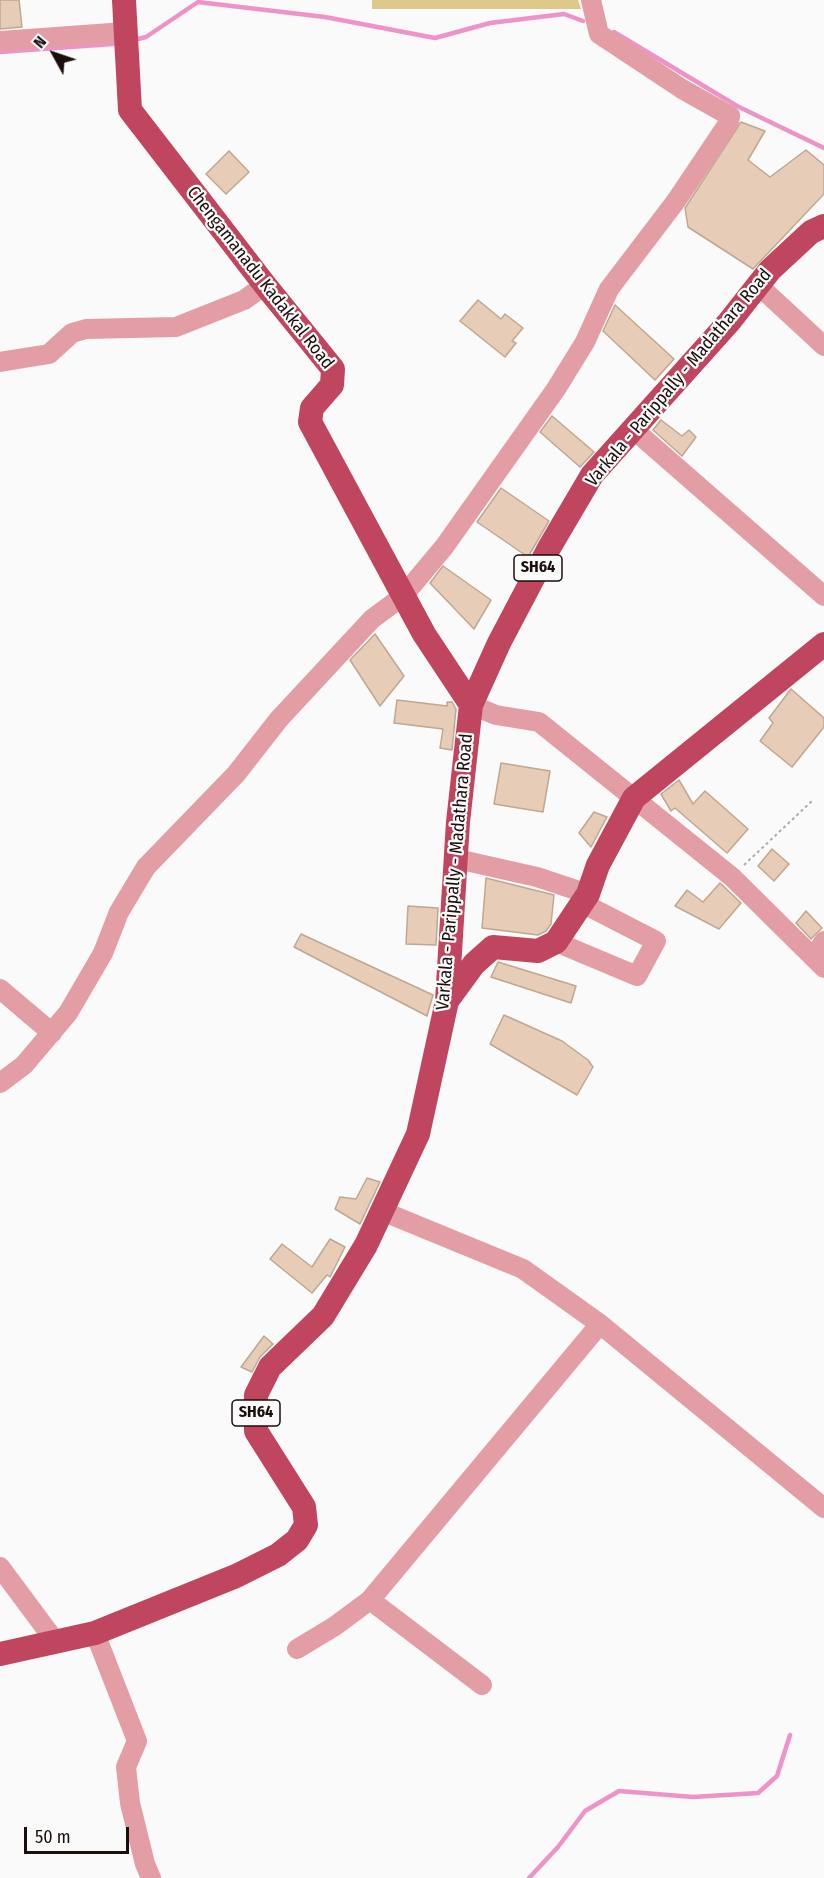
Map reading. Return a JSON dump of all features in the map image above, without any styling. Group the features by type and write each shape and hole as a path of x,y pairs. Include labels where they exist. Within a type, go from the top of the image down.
{"main road":[{"name":"Chengamanadu Kadakkal Road","path":"124,0 130,110 333,369 332,385 312,408 310,422 424,634 471,705"},
{"name":"Varkala - Parippally - Madathara Road","path":"0,1654 95,1633 236,1576 278,1555 297,1540 306,1525 304,1507 256,1431 256,1395 270,1367 323,1316 366,1245 418,1134 447,1000 463,760 471,705 499,643 549,548 592,476 729,322 770,270 811,232 824,226"},
{"path":"447,1000 474,964 493,947 538,951 556,942 585,899 598,865 634,798 824,644"}],"street":[{"path":"0,1083 24,1065 52,1033 87,983 103,953 119,912 146,867 236,774 279,719 372,619 403,596 444,548 530,429 585,342 609,289 676,201 729,122 730,116 682,89 599,34 591,0"},
{"path":"0,41 125,32"},
{"path":"0,362 49,354 72,333 86,329 176,327 244,300 265,285"},
{"path":"758,285 824,346"},
{"path":"633,429 824,596"},
{"path":"471,705 496,715 539,722 584,761 732,877 821,956"},
{"path":"457,859 537,877 585,899 656,941 637,976 556,942"},
{"path":"0,989 52,1033"},
{"path":"382,1211 523,1269 600,1324 824,1508"},
{"path":"297,1649 335,1626 370,1600 600,1324"},
{"path":"0,1567 55,1641"},
{"path":"370,1600 482,1685"},
{"path":"95,1633 137,1741 126,1767 130,1803 145,1864 151,1878"}],"path":[{"path":"732,877 812,801"}],"shaded area":[{"path":"372,0 578,0 581,9 372,9"}],"building":[{"path":"0,0 19,0 22,27 0,29"},
{"path":"741,122 765,131 748,160 770,177 806,150 824,165 824,194 753,269 688,227 685,208"},
{"path":"229,151 249,172 226,194 206,174"},
{"path":"478,300 501,319 505,314 523,328 512,341 516,343 505,357 460,321"},
{"path":"615,305 674,359 655,380 603,331"},
{"path":"552,416 594,452 580,467 540,432"},
{"path":"661,420 682,436 689,430 696,437 682,456 653,430"},
{"path":"501,488 549,521 528,557 477,522"},
{"path":"443,566 491,600 474,629 430,583"},
{"path":"375,634 404,676 380,706 350,660"},
{"path":"791,689 824,718 824,727 792,767 760,741 773,723 769,718"},
{"path":"397,700 447,706 447,702 452,702 456,709 452,750 440,748 443,729 394,723"},
{"path":"501,763 550,771 543,812 494,804"},
{"path":"679,780 693,804 705,791 748,829 727,853 675,808 671,811 661,794"},
{"path":"594,812 607,817 591,847 579,833"},
{"path":"772,849 789,864 774,881 758,866"},
{"path":"486,878 554,895 551,924 546,931 538,935 482,928"},
{"path":"720,883 741,903 719,929 675,906 687,890 703,902"},
{"path":"408,906 438,908 436,945 406,944"},
{"path":"806,911 822,928 811,939 796,923"},
{"path":"301,934 433,995 427,1016 294,947"},
{"path":"498,962 576,986 571,1003 491,977"},
{"path":"504,1015 562,1041 588,1060 593,1067 577,1095 490,1044"},
{"path":"367,1178 380,1182 360,1224 335,1209 340,1197 356,1199"},
{"path":"330,1239 345,1247 330,1277 327,1275 312,1293 270,1259 282,1244 312,1267"},
{"path":"264,1336 273,1344 260,1357 252,1372 241,1367"}],"waterway":[{"path":"138,39 146,37 198,2 325,17 435,38 490,23 564,14 583,21"},
{"path":"614,32 737,106 824,148"},
{"path":"0,52 113,44"},
{"path":"529,1878 558,1847 585,1811 619,1791 693,1797 758,1793 777,1776 790,1735"}]}
